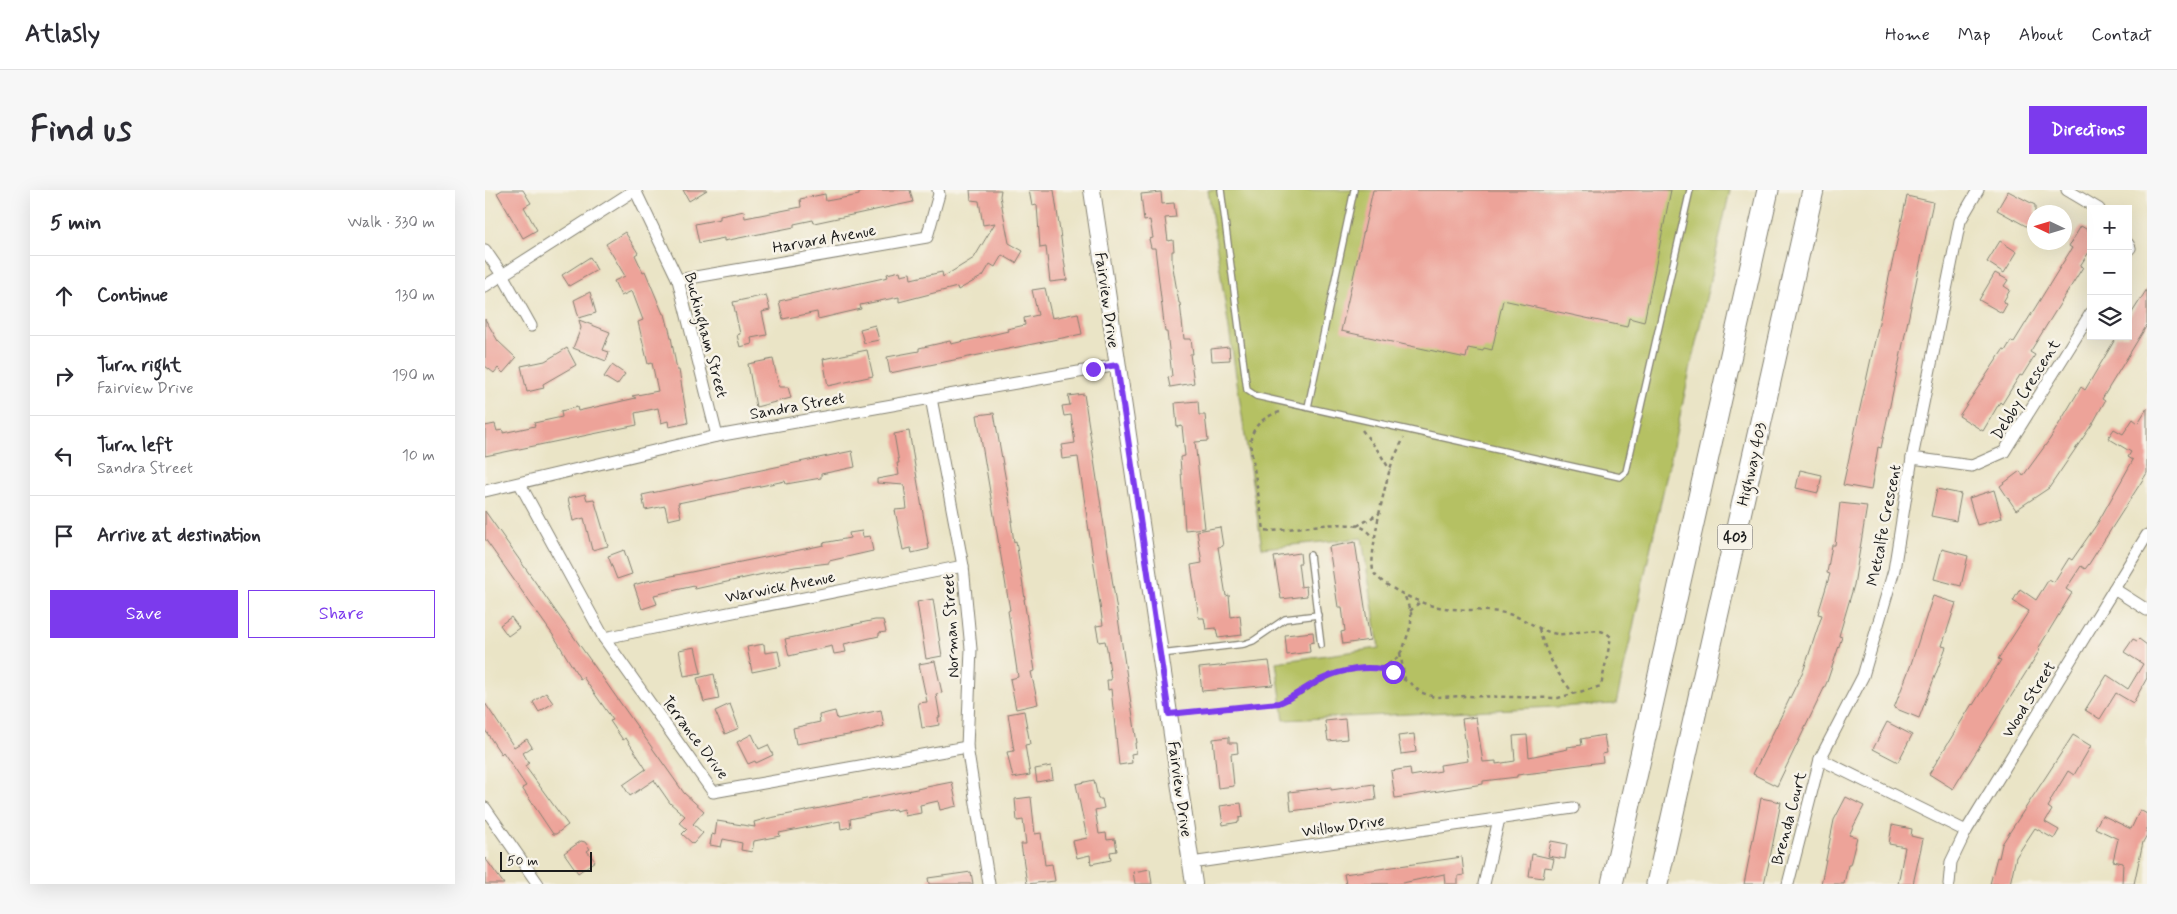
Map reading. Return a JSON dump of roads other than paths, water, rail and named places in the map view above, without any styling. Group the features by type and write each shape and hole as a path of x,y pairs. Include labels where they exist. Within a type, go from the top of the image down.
{"highway":[{"name":"403","path":"1612,884 1768,190"},
{"name":"Highway 403","path":"1657,884 1813,190"}],"main road":[{"name":"Fairview Drive","path":"1092,190 1194,884"}],"street":[{"name":"Buckingham Street","path":"635,190 678,280 717,436"},
{"path":"485,286 635,190"},
{"name":"Harvard Avenue","path":"678,280 927,237 939,194 938,190"},
{"name":"Metcalfe Crescent","path":"1820,759 1863,676 1895,570 1913,458 1960,221 1978,190"},
{"path":"2067,190 2092,205"},
{"path":"485,250 503,276 531,326"},
{"name":"Debby Crescent","path":"1913,458 1972,466 2005,452 2087,319"},
{"name":"Sandra Street","path":"485,491 717,436 1117,365"},
{"name":"Norman Street","path":"931,398 963,566 971,648 967,746 989,884"},
{"name":"Terrance Drive","path":"520,484 604,638 713,792 967,746"},
{"name":"Wood Street","path":"1949,884 1951,862 1966,831 2147,535"},
{"name":"Warwick Avenue","path":"604,638 963,566"},
{"path":"2114,589 2147,610"},
{"path":"1820,759 1966,831"},
{"name":"Brenda Court","path":"1788,884 1820,759"},
{"path":"485,808 538,884"},
{"name":"Willow Drive","path":"1191,863 1573,808"},
{"path":"1484,884 1499,819"}],"lane":[{"path":"1221,190 1247,390 1256,396 1619,477 1626,472 1690,190"},
{"path":"1308,407 1354,190"},
{"path":"1310,556 1321,645"},
{"path":"1161,654 1244,644 1285,619 1318,615"}]}
